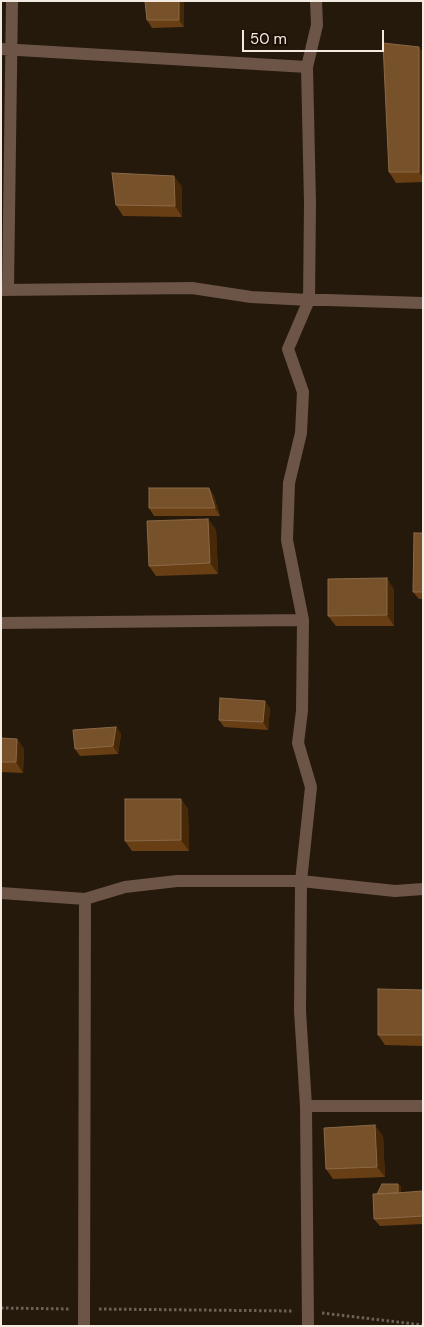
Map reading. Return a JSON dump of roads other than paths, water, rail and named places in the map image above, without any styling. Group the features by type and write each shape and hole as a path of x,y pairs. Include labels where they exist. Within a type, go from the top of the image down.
{"street":[{"path":"12,1 6,49 5,290 192,288 251,297 423,303"},
{"path":"308,1326 306,1106 300,1011 301,882 311,786 298,743 302,711 303,620 287,540 289,484 301,432 303,392 288,349 309,300 308,67 317,25 316,1"},
{"path":"6,49 308,67"},
{"path":"1,623 303,620"},
{"path":"1,893 85,899 125,887 177,881 301,882 395,891 423,889"},
{"path":"84,1326 85,899"},
{"path":"306,1106 423,1106"}]}
